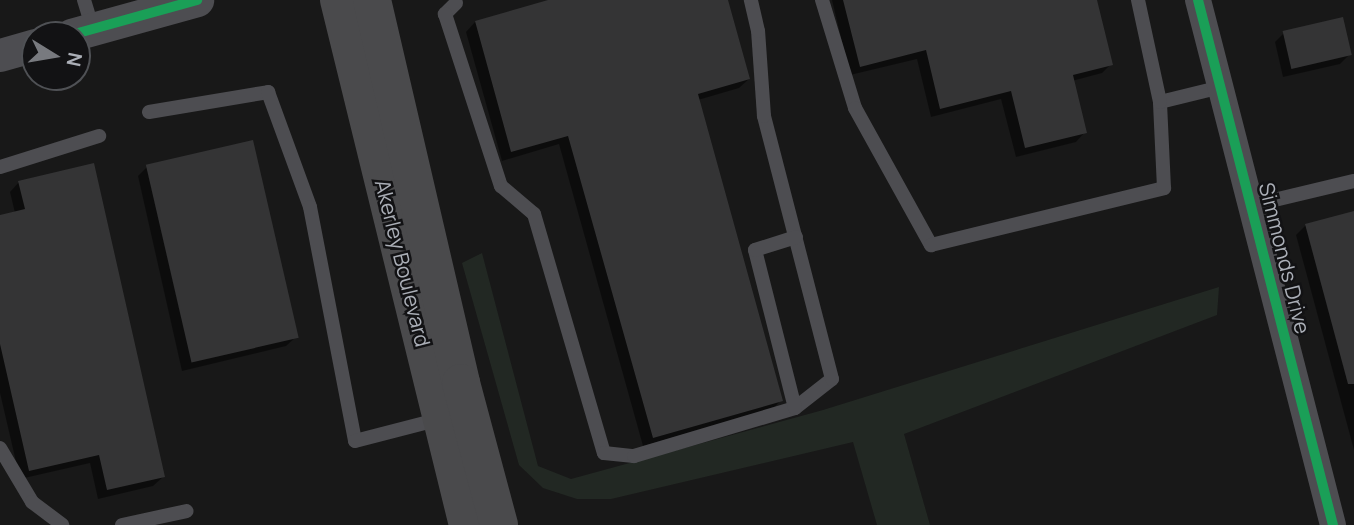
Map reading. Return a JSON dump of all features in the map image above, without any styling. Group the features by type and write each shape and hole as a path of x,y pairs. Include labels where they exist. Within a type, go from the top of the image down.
{"main road":[{"name":"Akerley Boulevard","path":"339,0 451,400 499,525"},
{"name":"Akerley Boulevard","path":"372,0 451,400 468,525"}],"street":[{"path":"83,21 197,0"},
{"name":"Simmonds Drive","path":"1198,0 1333,525"},
{"path":"0,55 21,49"}],"lane":[{"path":"460,1 445,14 501,186 534,214 604,453 634,456 795,408 832,379 764,116 758,31 751,0"},
{"path":"822,0 855,108 931,245 1164,188 1160,102 1138,0"},
{"path":"1160,102 1221,87"},
{"path":"149,112 268,92 310,207 355,441 451,400"},
{"path":"0,167 99,136"},
{"path":"1252,205 1354,181"},
{"path":"795,408 755,250 796,237"},
{"path":"0,448 32,502 62,525"},
{"path":"122,525 187,511"}],"shaded area":[{"path":"482,253 538,466 571,479 823,410 1219,287 1217,315 904,434 930,525 877,525 853,442 611,499 577,499 543,488 519,465 462,263"}],"building":[{"path":"548,0 728,0 750,79 698,94 783,401 653,438 568,136 511,152 475,21"},
{"path":"843,0 1097,0 1113,65 1073,75 1087,133 1025,148 1011,91 940,109 926,50 860,67"},
{"path":"1343,17 1352,55 1291,69 1283,31"},
{"path":"253,140 299,338 191,363 146,165"},
{"path":"94,163 165,477 107,490 99,455 29,471 0,344 0,215 25,209 18,181"},
{"path":"1354,211 1354,384 1348,384 1305,224"}],"cycle path":[{"path":"91,29 197,0"},
{"path":"1198,0 1333,525"}]}
